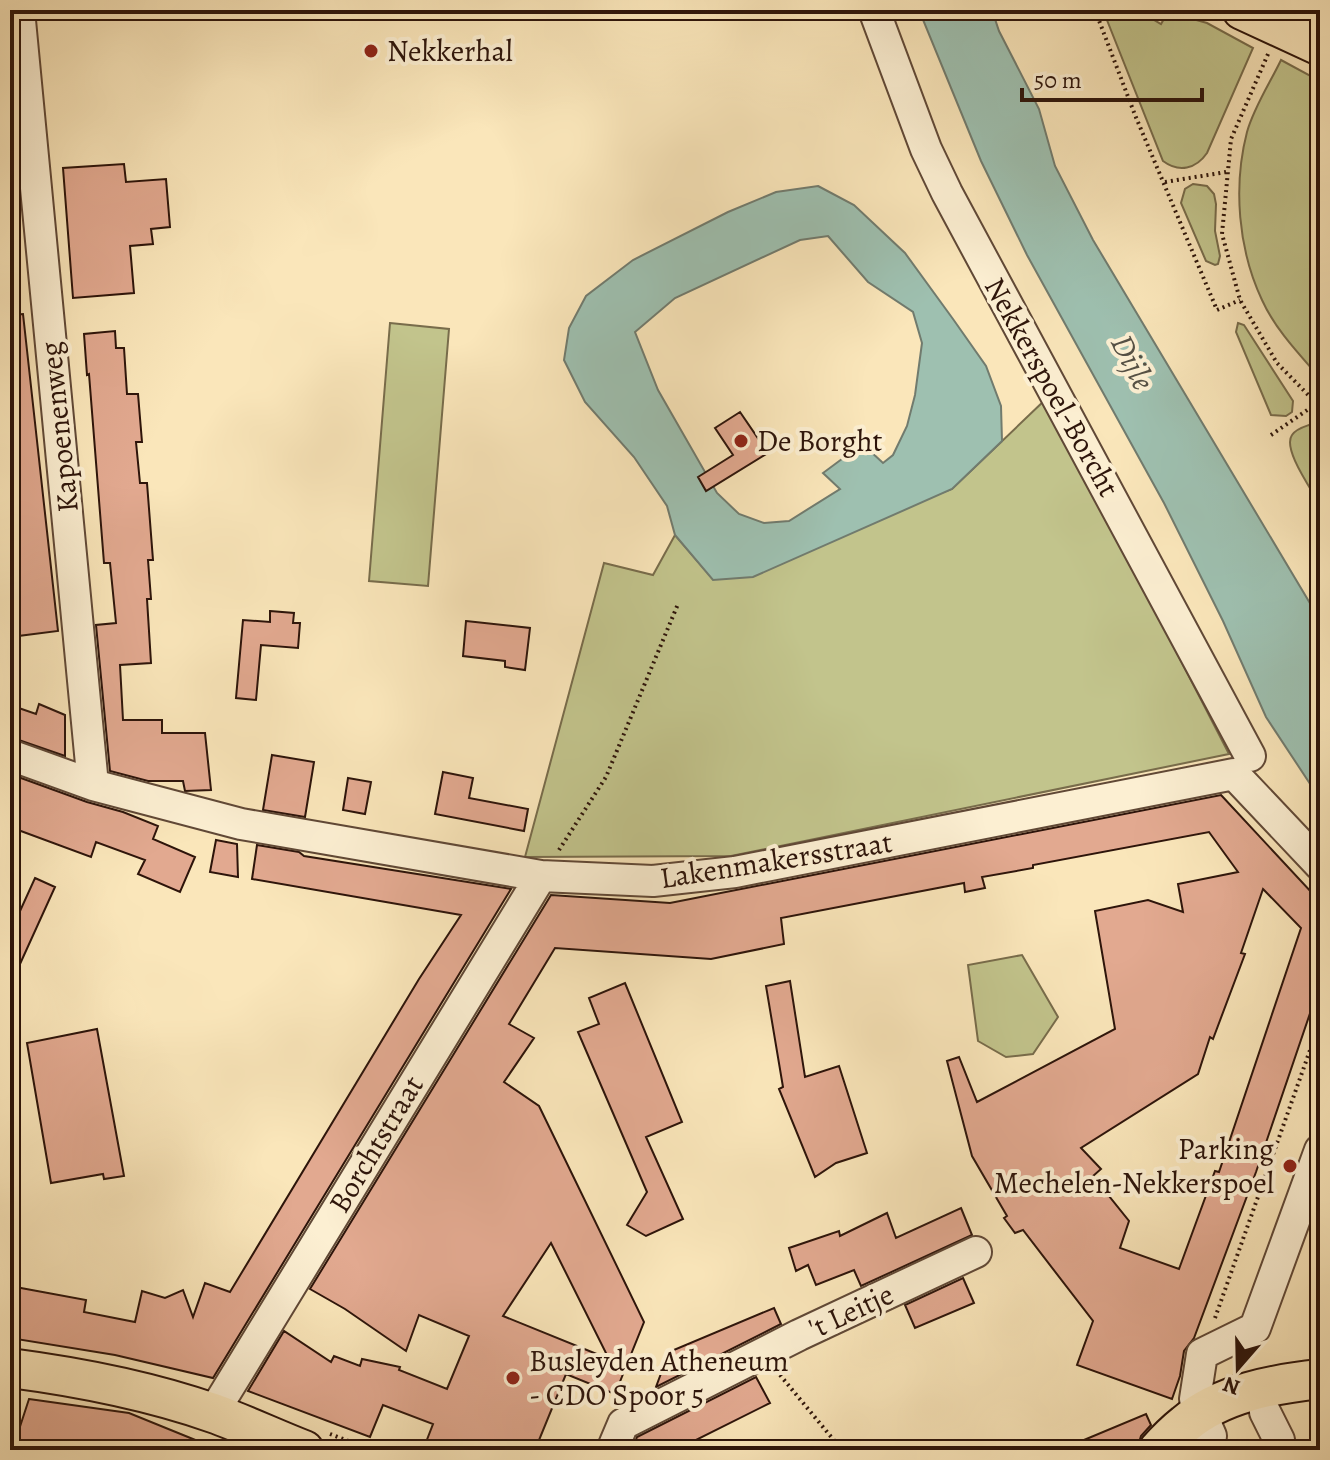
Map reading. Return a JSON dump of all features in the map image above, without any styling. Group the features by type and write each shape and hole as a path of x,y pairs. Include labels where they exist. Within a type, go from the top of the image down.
{"main road":[{"path":"1242,10 1320,65"},
{"path":"10,1368 113,1385 213,1413 252,1440 304,1450"},
{"path":"1196,1434 1253,1390 1320,1379"},
{"path":"1196,1434 1320,1390"},
{"path":"1158,1450 1186,1423 1196,1434"}],"street":[{"name":"Kapoenenweg","path":"19,10 93,785"},
{"name":"Nekkerspoel-Borcht","path":"874,10 926,149 947,193 1250,756"},
{"name":"Lakenmakersstraat","path":"10,755 93,785 241,824 541,876 653,881 707,877 1234,774 1320,865"},
{"name":"Borchtstraat","path":"213,1413 541,876"},
{"path":"1196,1434 1195,1399 1202,1354 1255,1328 1320,1150"},
{"name":"'t Leitje","path":"612,1450 623,1424 976,1252"},
{"path":"1265,1412 1279,1440 1280,1450"}],"path":[{"path":"1095,10 1135,115 1217,310 1240,300"},
{"path":"1271,435 1318,405 1277,363 1240,300 1222,234 1231,139 1294,45"},
{"path":"1165,182 1227,172"},
{"path":"541,876 606,777 678,604"},
{"path":"1202,1354 1320,1022"},
{"path":"763,1354 842,1450"}],"green space":[{"path":"1103,10 1142,10 1161,24 1168,12 1207,23 1253,48 1207,153 1198,163 1181,168 1163,161"},
{"path":"1281,60 1320,81 1320,378 1267,311 1248,260 1240,217 1240,174 1247,132"},
{"path":"1193,184 1207,186 1214,194 1215,231 1220,256 1215,265 1206,261 1181,203 1185,189"},
{"path":"390,323 449,329 428,586 369,581"},
{"path":"1238,323 1244,325 1293,401 1292,412 1286,416 1271,415 1236,332"},
{"path":"1046,399 1229,754 731,856 525,857 604,563 653,575 675,535 713,579 952,489"},
{"path":"1309,425 1320,426 1320,505 1291,450 1292,435"},
{"path":"1022,955 1058,1017 1033,1054 1006,1057 978,1041 968,965"}],"water":[{"name":"Dijle","path":"919,10 992,10 999,31 1039,109 1055,166 1093,240 1320,620 1320,799 1266,717 1223,621 1164,503 1027,255 981,161"},
{"path":"818,186 854,205 905,253 986,366 1001,406 1002,441 952,489 753,577 713,580 675,535 667,506 634,457 585,402 564,360 569,328 586,296 633,260 728,212 776,192","holes":["828,236 868,282 913,312 922,343 907,426 893,455 883,463 870,451 858,447 823,473 840,489 789,521 764,523 739,514 717,493 658,390 635,332 675,298 800,240"]}],"building":[{"path":"124,164 126,182 166,179 170,227 151,229 153,244 130,246 134,293 73,298 63,168"},
{"path":"23,314 58,631 10,637 10,315"},
{"path":"115,331 116,348 124,348 127,394 138,394 142,442 136,442 140,483 147,483 153,560 148,560 151,599 147,599 151,663 120,665 123,720 162,720 162,733 205,733 211,790 185,791 183,781 148,781 110,771 96,625 116,623 110,563 104,563 84,334"},
{"name":"De Borght","path":"740,412 768,453 706,491 698,477 733,455 715,428"},
{"path":"270,611 294,613 293,623 300,623 298,648 261,645 256,700 236,698 243,620 270,622"},
{"path":"466,621 530,628 525,670 505,667 505,661 463,656"},
{"path":"39,704 65,715 65,756 10,737 10,705 36,714"},
{"path":"272,755 314,762 305,817 263,810"},
{"path":"443,772 473,778 469,798 528,809 524,831 435,814"},
{"path":"10,774 158,826 153,839 195,857 180,892 138,874 145,860 96,842 91,857 10,827"},
{"path":"348,778 371,782 365,814 343,810"},
{"path":"1221,795 1313,894 1316,883 1320,883 1320,984 1256,1172 1194,1338 1184,1351 1172,1399 1077,1365 1093,1321 1023,1230 1015,1233 1004,1218 1007,1216 972,1156 947,1061 959,1057 977,1102 1115,1029 1095,911 1148,900 1183,912 1178,884 1238,872 1209,832 982,877 985,888 965,892 964,883 781,918 784,944 711,959 555,948 509,1024 534,1038 504,1082 539,1106 644,1322 615,1394 566,1374 535,1450 423,1450 433,1424 383,1405 370,1437 248,1391 284,1331 331,1362 334,1356 360,1366 362,1359 400,1367 399,1370 447,1389 469,1336 419,1315 406,1351 310,1289 551,895 670,903","holes":["1263,889 1301,928 1219,1172 1215,1171 1179,1269 1120,1248 1129,1221 1093,1176 1101,1169 1081,1148 1198,1074 1245,954 1241,953","551,1243 609,1359 503,1316"]},
{"path":"216,840 237,844 238,877 210,872"},
{"path":"257,845 299,852 304,856 511,889 213,1378 115,1355 10,1338 10,1286 86,1300 84,1312 135,1322 142,1291 165,1298 183,1290 193,1317 205,1283 230,1292 461,915 252,879"},
{"path":"35,878 55,887 10,986 10,933"},
{"path":"790,981 805,1077 839,1066 867,1153 836,1163 815,1177 779,1089 783,1087 766,986"},
{"path":"625,983 682,1122 646,1137 683,1219 646,1236 627,1225 647,1192 578,1032 599,1024 589,998"},
{"path":"97,1029 124,1176 104,1179 103,1174 51,1183 27,1043"},
{"path":"961,1208 972,1235 861,1286 854,1270 816,1285 808,1265 796,1271 789,1248 839,1231 840,1236 887,1213 896,1238"},
{"path":"963,1278 974,1303 915,1328 905,1305"},
{"path":"774,1308 781,1324 656,1387 669,1352"},
{"path":"756,1377 770,1403 676,1450 632,1450 637,1437"},
{"path":"29,1399 129,1413 220,1450 31,1450 14,1445"},
{"path":"1146,1414 1151,1425 1141,1436 1137,1449 1060,1450"}],"railway":[{"path":"1312,1450 1320,1427"}],"place":[{"name":"Nekkerhal","path":"371,51"},
{"name":"De Borght","path":"741,441"},
{"name":"Parking Mechelen-Nekkerspoel","path":"1290,1166"},
{"name":"Busleyden Atheneum - CDO Spoor 5","path":"513,1378"}]}
